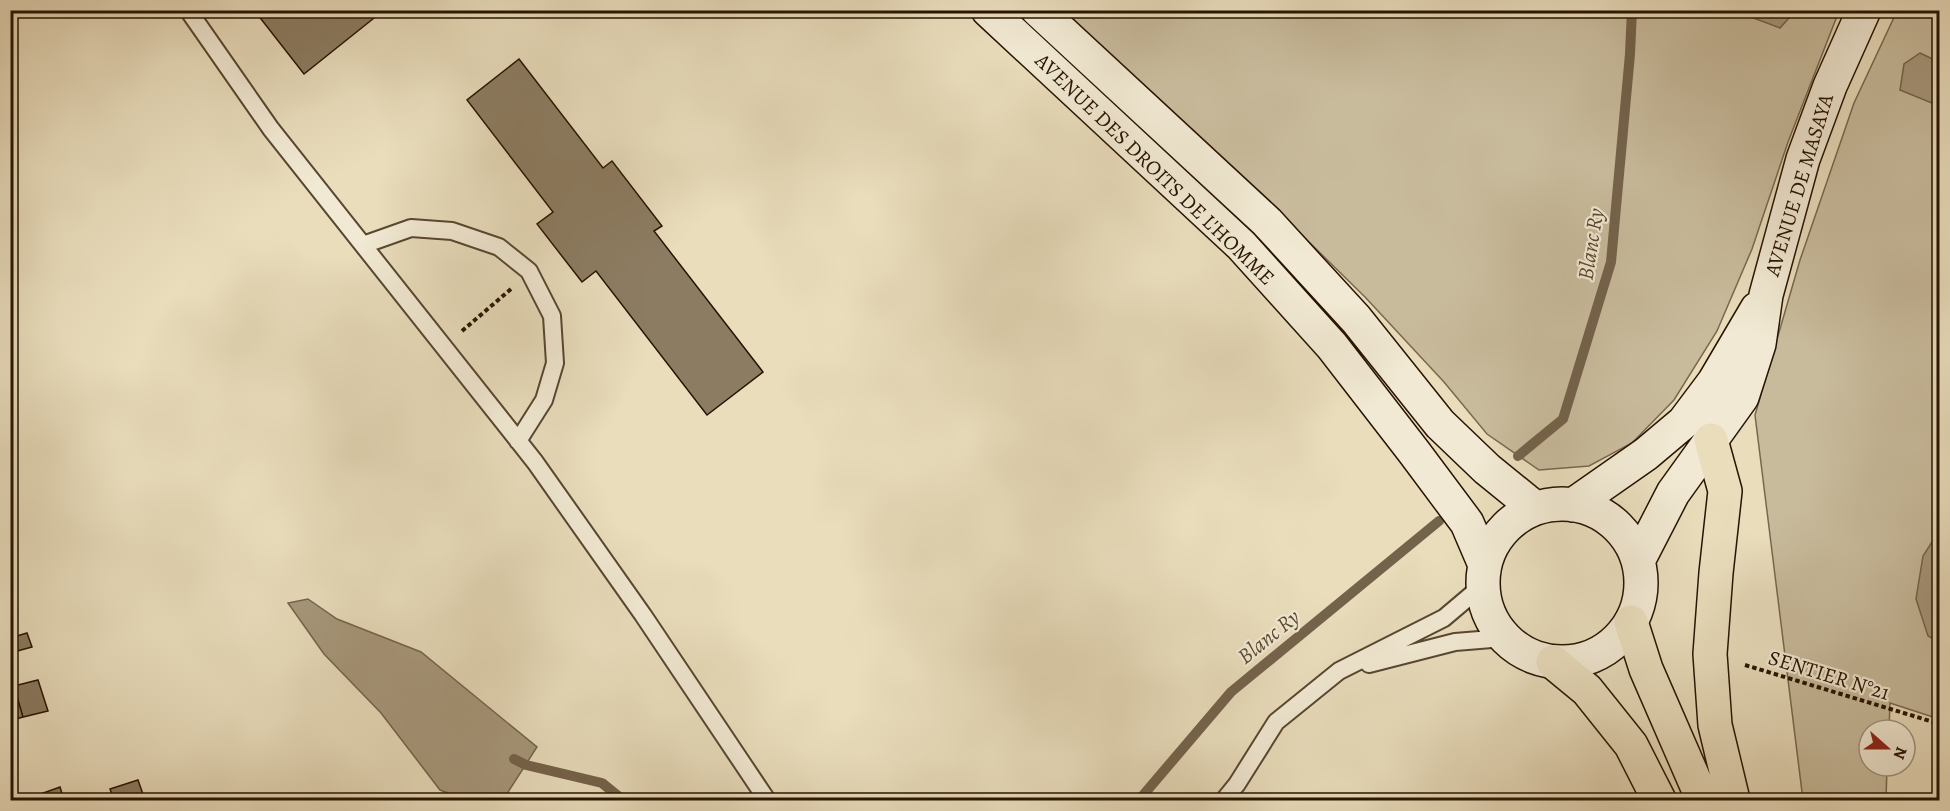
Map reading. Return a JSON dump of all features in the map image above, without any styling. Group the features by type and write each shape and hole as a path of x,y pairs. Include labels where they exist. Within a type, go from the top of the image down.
{"highway":[{"path":"1711,440 1725,491 1710,654 1715,725 1733,801"},
{"path":"1631,622 1646,669 1703,801"},
{"path":"1553,662 1587,690 1631,745 1659,801"}],"main road":[{"name":"AVENUE DES DROITS DE L'HOMME","path":"988,10 1241,245 1325,338 1467,523 1484,575"},
{"name":"AVENUE DES DROITS DE L'HOMME","path":"1038,10 1268,222 1356,319 1440,424 1487,468 1535,508"},
{"name":"AVENUE DE MASAYA","path":"1638,561 1673,493 1742,397 1760,344 1766,295 1803,159 1830,86 1864,10"},
{"name":"AVENUE DE MASAYA","path":"1573,505 1646,454 1684,422 1714,382 1766,295"},
{"path":"1554,504 1573,505 1595,511 1614,523 1629,541 1638,561 1641,593 1631,622 1611,646 1583,659 1553,662 1526,654 1504,638 1488,614 1484,575 1495,541 1512,521 1535,508 1554,504"}],"lane":[{"path":"188,10 271,129 518,441 643,615 767,801"},
{"path":"363,245 411,228 452,231 499,247 530,271 552,316 555,363 544,400 518,441"},
{"path":"1224,801 1276,722 1339,671 1444,618 1484,575"},
{"path":"1339,671 1455,642 1504,638"}],"path":[{"path":"443,346 498,302 530,271"},
{"name":"SENTIER N°21","path":"1710,654 1940,724"}],"shaded area":[{"path":"1795,10 1780,28 1735,11"},
{"path":"1062,11 1839,11 1788,142 1752,249 1717,331 1674,400 1632,443 1589,466 1539,470 1487,434 1444,382 1365,297 1262,196"},
{"path":"1897,11 1939,11 1939,719 1890,703 1889,718 1857,718 1857,778 1887,778 1886,800 1803,800 1755,415 1800,260 1854,103"},
{"path":"1920,53 1939,62 1939,106 1900,90 1904,64"},
{"path":"1939,531 1939,642 1928,636 1916,599 1923,556"},
{"path":"308,599 337,619 421,652 537,747 503,800 467,800 440,790 381,713 324,654 288,603"}],"building":[{"path":"254,10 384,10 304,74"},
{"path":"519,59 603,168 612,161 662,226 654,231 763,372 707,415 596,271 582,282 537,224 553,212 467,100"},
{"path":"27,633 32,647 10,653 10,638"},
{"path":"38,680 48,711 23,717 14,686"},
{"path":"14,686 23,717 10,721 10,687"},
{"path":"138,780 145,800 114,800 110,789"},
{"path":"60,787 64,800 17,800 35,796"}],"waterway":[{"name":"Blanc Ry","path":"1518,456 1563,419 1611,262 1632,10"},
{"name":"Blanc Ry","path":"1139,800 1231,692 1439,521"},
{"path":"514,759 526,765 602,783 623,800"}]}
